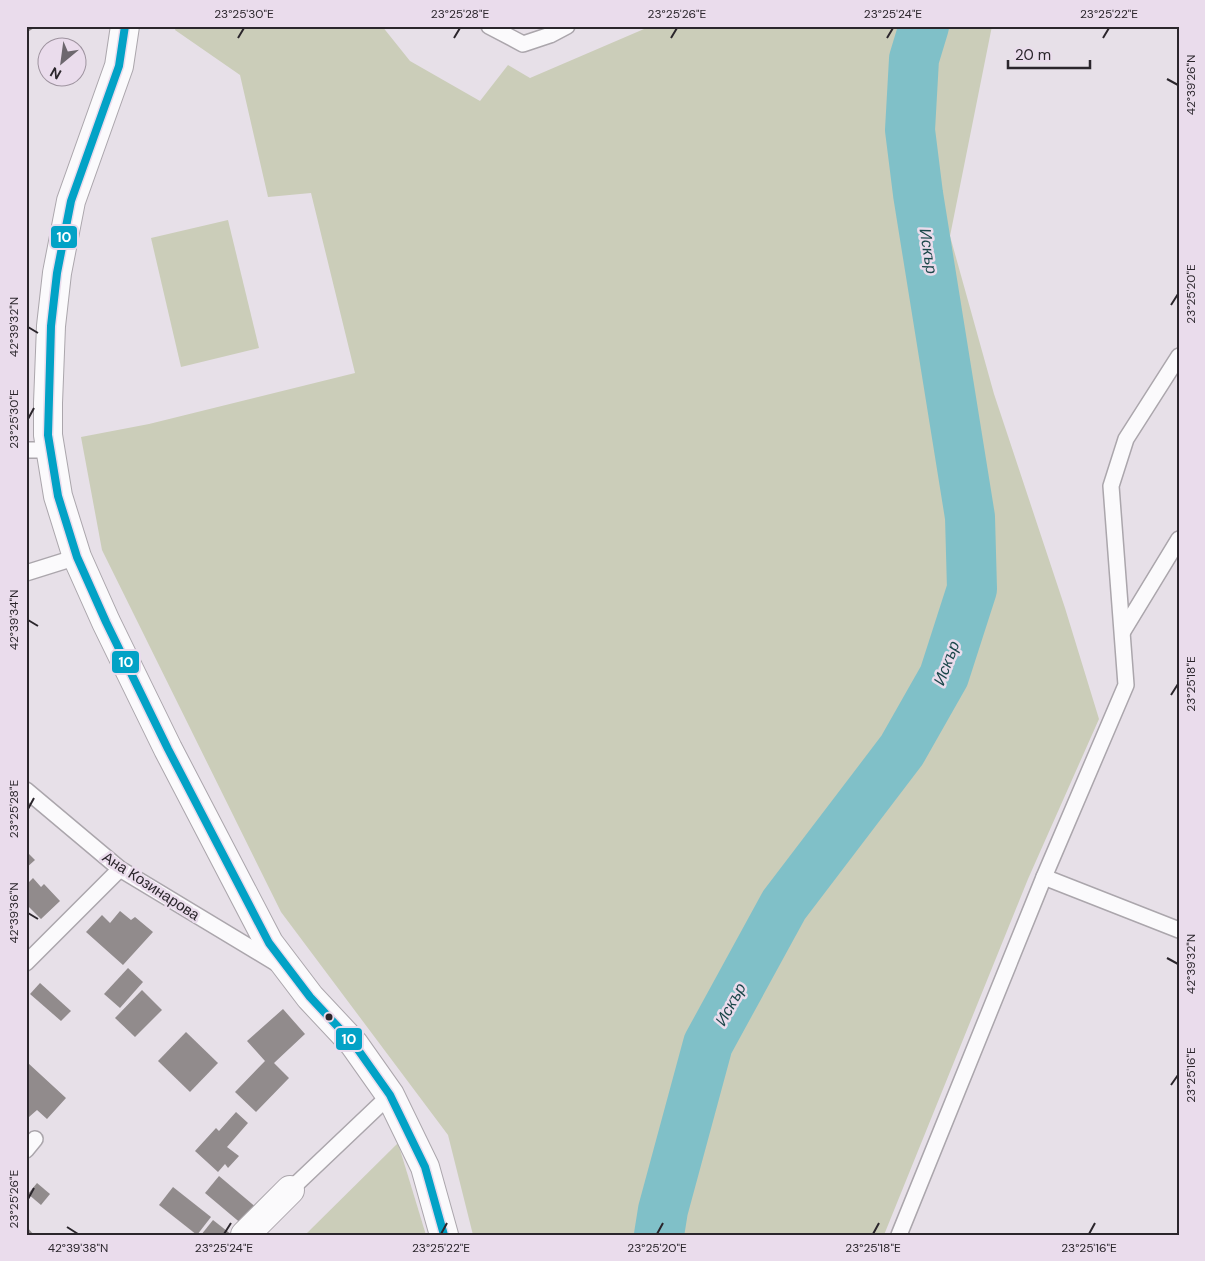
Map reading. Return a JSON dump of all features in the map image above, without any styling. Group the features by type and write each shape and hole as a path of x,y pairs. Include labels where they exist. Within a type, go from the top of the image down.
{"street":[{"path":"125,26 119,66 71,201 58,273 48,381 38,450 58,496 77,557 168,749 268,943 286,968 354,1044 390,1094 425,1167 444,1235"},
{"path":"245,1235 290,1190"}],"lane":[{"path":"489,26 523,44 550,36 567,26"},
{"path":"899,1235 1044,877 1126,685 1111,486 1126,439 1179,356"},
{"path":"1123,631 1179,539"},
{"path":"26,572 77,557"},
{"name":"Ана Козинарова","path":"26,790 120,869 286,968"},
{"path":"26,963 120,869"},
{"path":"1044,877 1179,930"},
{"path":"290,1190 390,1094"}],"green space":[{"path":"176,26 382,26 410,61 480,101 508,65 530,78 651,26 992,26 950,236 994,394 1065,608 1099,719 1028,879 884,1235 473,1235 448,1135 281,912 102,550 81,437 149,424 355,373 311,193 268,197 240,75 175,30"},
{"path":"228,220 259,348 181,367 151,238"},
{"path":"398,1143 426,1235 305,1235"}],"building":[{"path":"26,26 32,26 34,28 26,33"},
{"path":"26,851 35,860 26,868"},
{"path":"33,878 41,887 44,884 60,901 41,919 26,904 26,885"},
{"path":"120,911 131,920 135,917 153,932 123,965 86,932 102,915 110,923"},
{"path":"128,968 143,982 120,1008 104,994"},
{"path":"40,983 71,1011 61,1021 30,994"},
{"path":"142,990 162,1010 135,1037 115,1018"},
{"path":"283,1009 305,1034 274,1063 289,1078 256,1112 235,1092 265,1061 247,1041"},
{"path":"186,1032 218,1063 190,1092 158,1061"},
{"path":"28,1063 66,1098 47,1119 37,1110 29,1117 26,1114 26,1065"},
{"path":"236,1112 248,1123 227,1147 239,1156 228,1168 225,1164 218,1172 195,1151 216,1128 219,1131"},
{"path":"219,1176 257,1208 243,1225 205,1193"},
{"path":"37,1183 50,1194 41,1205 28,1194"},
{"path":"173,1187 211,1217 197,1235 159,1205"},
{"path":"213,1220 232,1235 201,1235"},
{"path":"26,1226 34,1235 26,1235"}],"waterway":[{"name":"Искър","path":"659,1235 663,1210 708,1044 784,905 902,750 944,676 972,589 970,517 918,194 910,130 914,59 924,26"}],"transit line":[{"name":"10","path":"125,26 119,66 71,201 57,273 51,326 48,435 58,496 77,557 106,622 168,749 269,943 310,997 354,1044 390,1095 425,1167 444,1235"}]}
